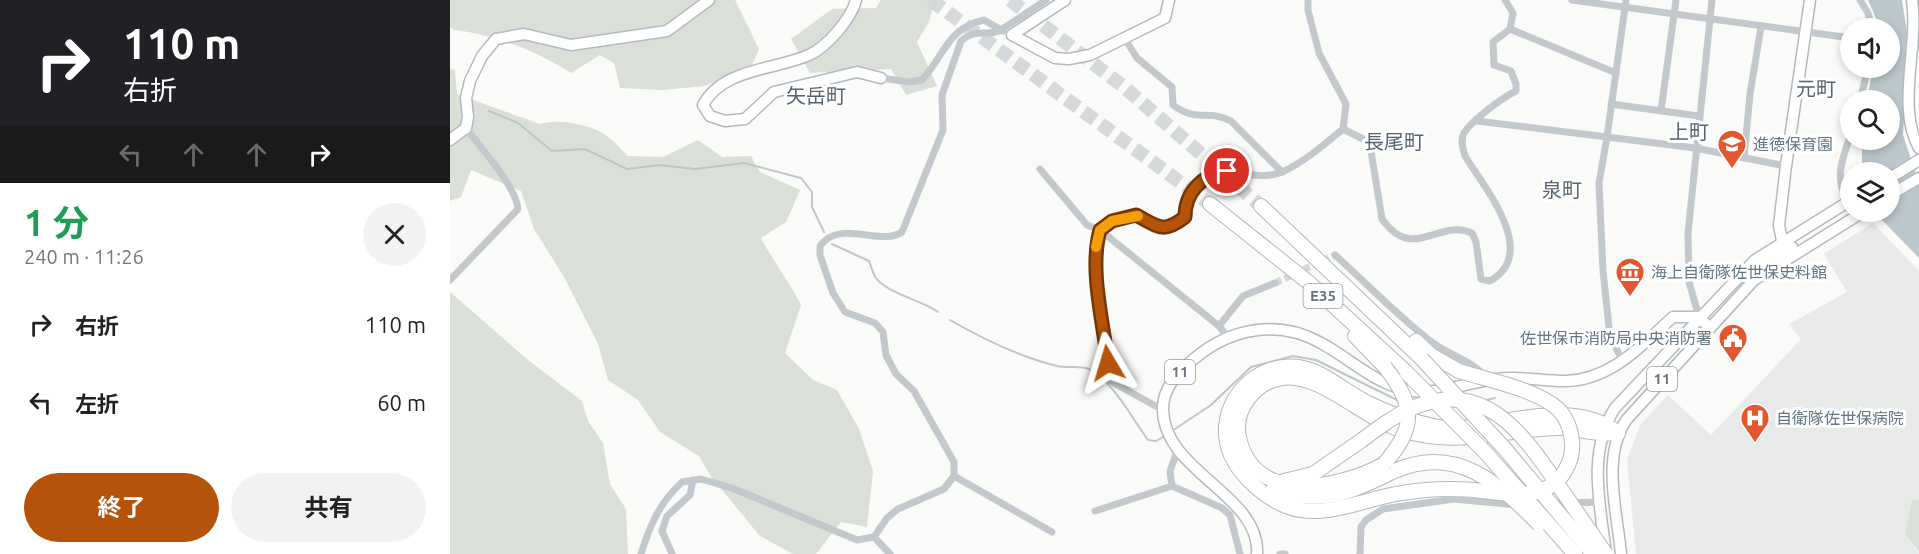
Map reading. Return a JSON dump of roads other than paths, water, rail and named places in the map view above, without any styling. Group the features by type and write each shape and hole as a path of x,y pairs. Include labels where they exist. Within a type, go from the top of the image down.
{"highway":[{"name":"E35","path":"1210,204 1308,282 1407,373 1453,418 1575,554"},
{"name":"E35","path":"1261,206 1310,250 1422,359 1593,554"},
{"path":"1235,224 1269,260 1340,320 1385,367 1405,395 1409,427 1390,467 1332,497 1292,498 1258,488"},
{"path":"1310,250 1431,355 1459,371 1544,399 1559,410 1571,432 1573,448 1570,461 1554,484 1525,494 1450,488 1401,493 1347,507 1314,511 1289,507 1258,488 1241,472 1231,454 1227,440 1228,416 1240,390 1252,378 1282,367 1295,366 1311,370 1330,378 1366,402 1402,417 1452,429 1543,415 1603,429 1618,433"},
{"path":"1567,554 1512,499 1476,472 1456,463 1433,460 1412,463 1322,486 1299,487 1259,473 1247,460 1238,432 1239,418 1250,397 1270,381 1283,378 1310,381 1373,418 1400,430 1432,437 1471,439 1529,430 1603,429"},
{"path":"1279,481 1313,474 1391,419 1430,402 1455,400 1487,408 1518,430 1606,554"}],"main road":[{"path":"450,140 466,128 466,98 470,81 482,56 495,39 524,34 571,45 667,31 709,0"},
{"path":"856,0 850,15 810,55 769,65 734,79 709,94 703,105 710,116 724,121 745,119 774,92 857,72 881,78"},
{"path":"1065,0 1012,35 1055,58 1069,59 1090,55 1165,18 1169,0"},
{"path":"1769,269 1782,241 1779,225 1810,0"},
{"path":"1915,6 1913,125 1919,148"},
{"path":"1900,172 1916,162"},
{"path":"1900,189 1919,178"},
{"path":"1840,210 1782,241 1744,271 1699,317 1710,328 1754,280 1846,222"},
{"path":"1744,271 1807,238 1820,238"},
{"name":"11","path":"1163,410 1173,379 1196,357 1227,336 1271,328 1292,332 1320,342 1374,377 1411,391 1436,392 1490,380 1524,377 1565,381 1585,379 1623,362 1673,317 1699,317"},
{"name":"11","path":"1606,554 1596,462 1603,429 1615,408 1699,317"},
{"name":"11","path":"1621,554 1612,465 1618,433 1636,406 1710,328"},
{"path":"1163,410 1167,429 1178,449 1194,469 1230,499 1250,524 1258,545 1257,554"}],"street":[{"path":"641,554 650,525 658,511 682,482 701,479 732,488 857,540 874,537 893,514 944,489 954,476 954,462 948,450 914,391 896,374 886,355 883,332 875,323 845,312 833,293 820,255 820,246 830,237 851,233 896,236 902,232 943,130 942,95 960,41 980,31 994,33 1046,0"},
{"path":"1163,410 1110,381 1099,287 1094,272 1100,230 1112,221 1136,215 1161,228 1170,228 1185,217 1185,203 1203,179 1227,171 1267,175 1282,172 1343,129 1346,104 1319,53 1308,10 1308,0"},
{"path":"1343,129 1365,140 1371,151 1382,219 1388,228 1401,238 1417,240 1463,229 1472,233 1476,242 1478,272 1481,279 1490,282 1500,276 1507,265 1510,242 1503,216 1464,156 1462,145 1464,132 1490,106 1516,91 1511,71 1494,65 1491,56 1493,42 1510,29 1513,13 1505,0"},
{"path":"1572,0 1674,16 1840,37"},
{"path":"1623,362 1610,336 1603,271 1599,183 1626,0"},
{"path":"1661,111 1676,0"},
{"path":"1699,317 1689,282 1688,232 1712,0"},
{"path":"1860,0 1869,18"},
{"path":"881,78 909,82 922,80 953,35 968,24 984,20 1012,35"},
{"path":"1744,158 1749,94 1761,27"},
{"path":"1510,29 1616,73"},
{"path":"1125,39 1137,58 1172,87 1173,105 1195,117 1222,116 1231,121 1282,172"},
{"path":"1900,44 1913,46"},
{"path":"1611,104 1699,116"},
{"path":"1477,121 1695,148 1786,166"},
{"path":"450,280 518,208 517,199 510,187 466,128"},
{"path":"1040,169 1087,225 1100,230 1219,326 1227,336"},
{"path":"1840,169 1838,176 1840,188"},
{"path":"1335,255 1429,340 1451,355 1476,366 1490,380"},
{"path":"1219,326 1244,296 1275,283"},
{"path":"1172,486 1170,471 1178,449"},
{"path":"954,476 1052,532"},
{"path":"672,554 662,531 667,516 690,495 693,480"},
{"path":"1095,511 1172,486 1222,508 1230,515 1240,554"},
{"path":"1360,554 1361,527 1366,520 1383,509 1455,499 1509,505 1600,502"},
{"path":"874,537 890,554"},
{"path":"1280,554 1285,554"}],"waterway":[{"path":"489,111 518,123 552,151 585,149 627,169 659,165 695,169 744,163 801,178 812,192 812,207 824,232"},
{"path":"832,244 869,261 881,284 938,312"},
{"path":"950,320 989,341 1029,358 1057,366 1093,371 1109,385 1148,440 1156,441 1163,437"},
{"path":"1175,429 1211,405 1251,367 1293,356 1316,360 1399,401"},
{"path":"1482,401 1495,398"}],"tunnel":[{"path":"931,0 1210,204"},
{"path":"1010,0 1124,87 1261,206"},
{"path":"1275,283 1335,255"}],"place":[{"name":"進徳保育園","path":"1732,170"},
{"name":"海上自衛隊佐世保史料館","path":"1630,298"},
{"name":"佐世保市消防局中央消防署","path":"1733,364"},
{"name":"自衛隊佐世保病院","path":"1755,444"}],"district":[{"name":"元町","path":"1816,89"},
{"name":"矢岳町","path":"816,96"},
{"name":"上町","path":"1689,132"},
{"name":"長尾町","path":"1394,142"},
{"name":"泉町","path":"1562,190"}]}
